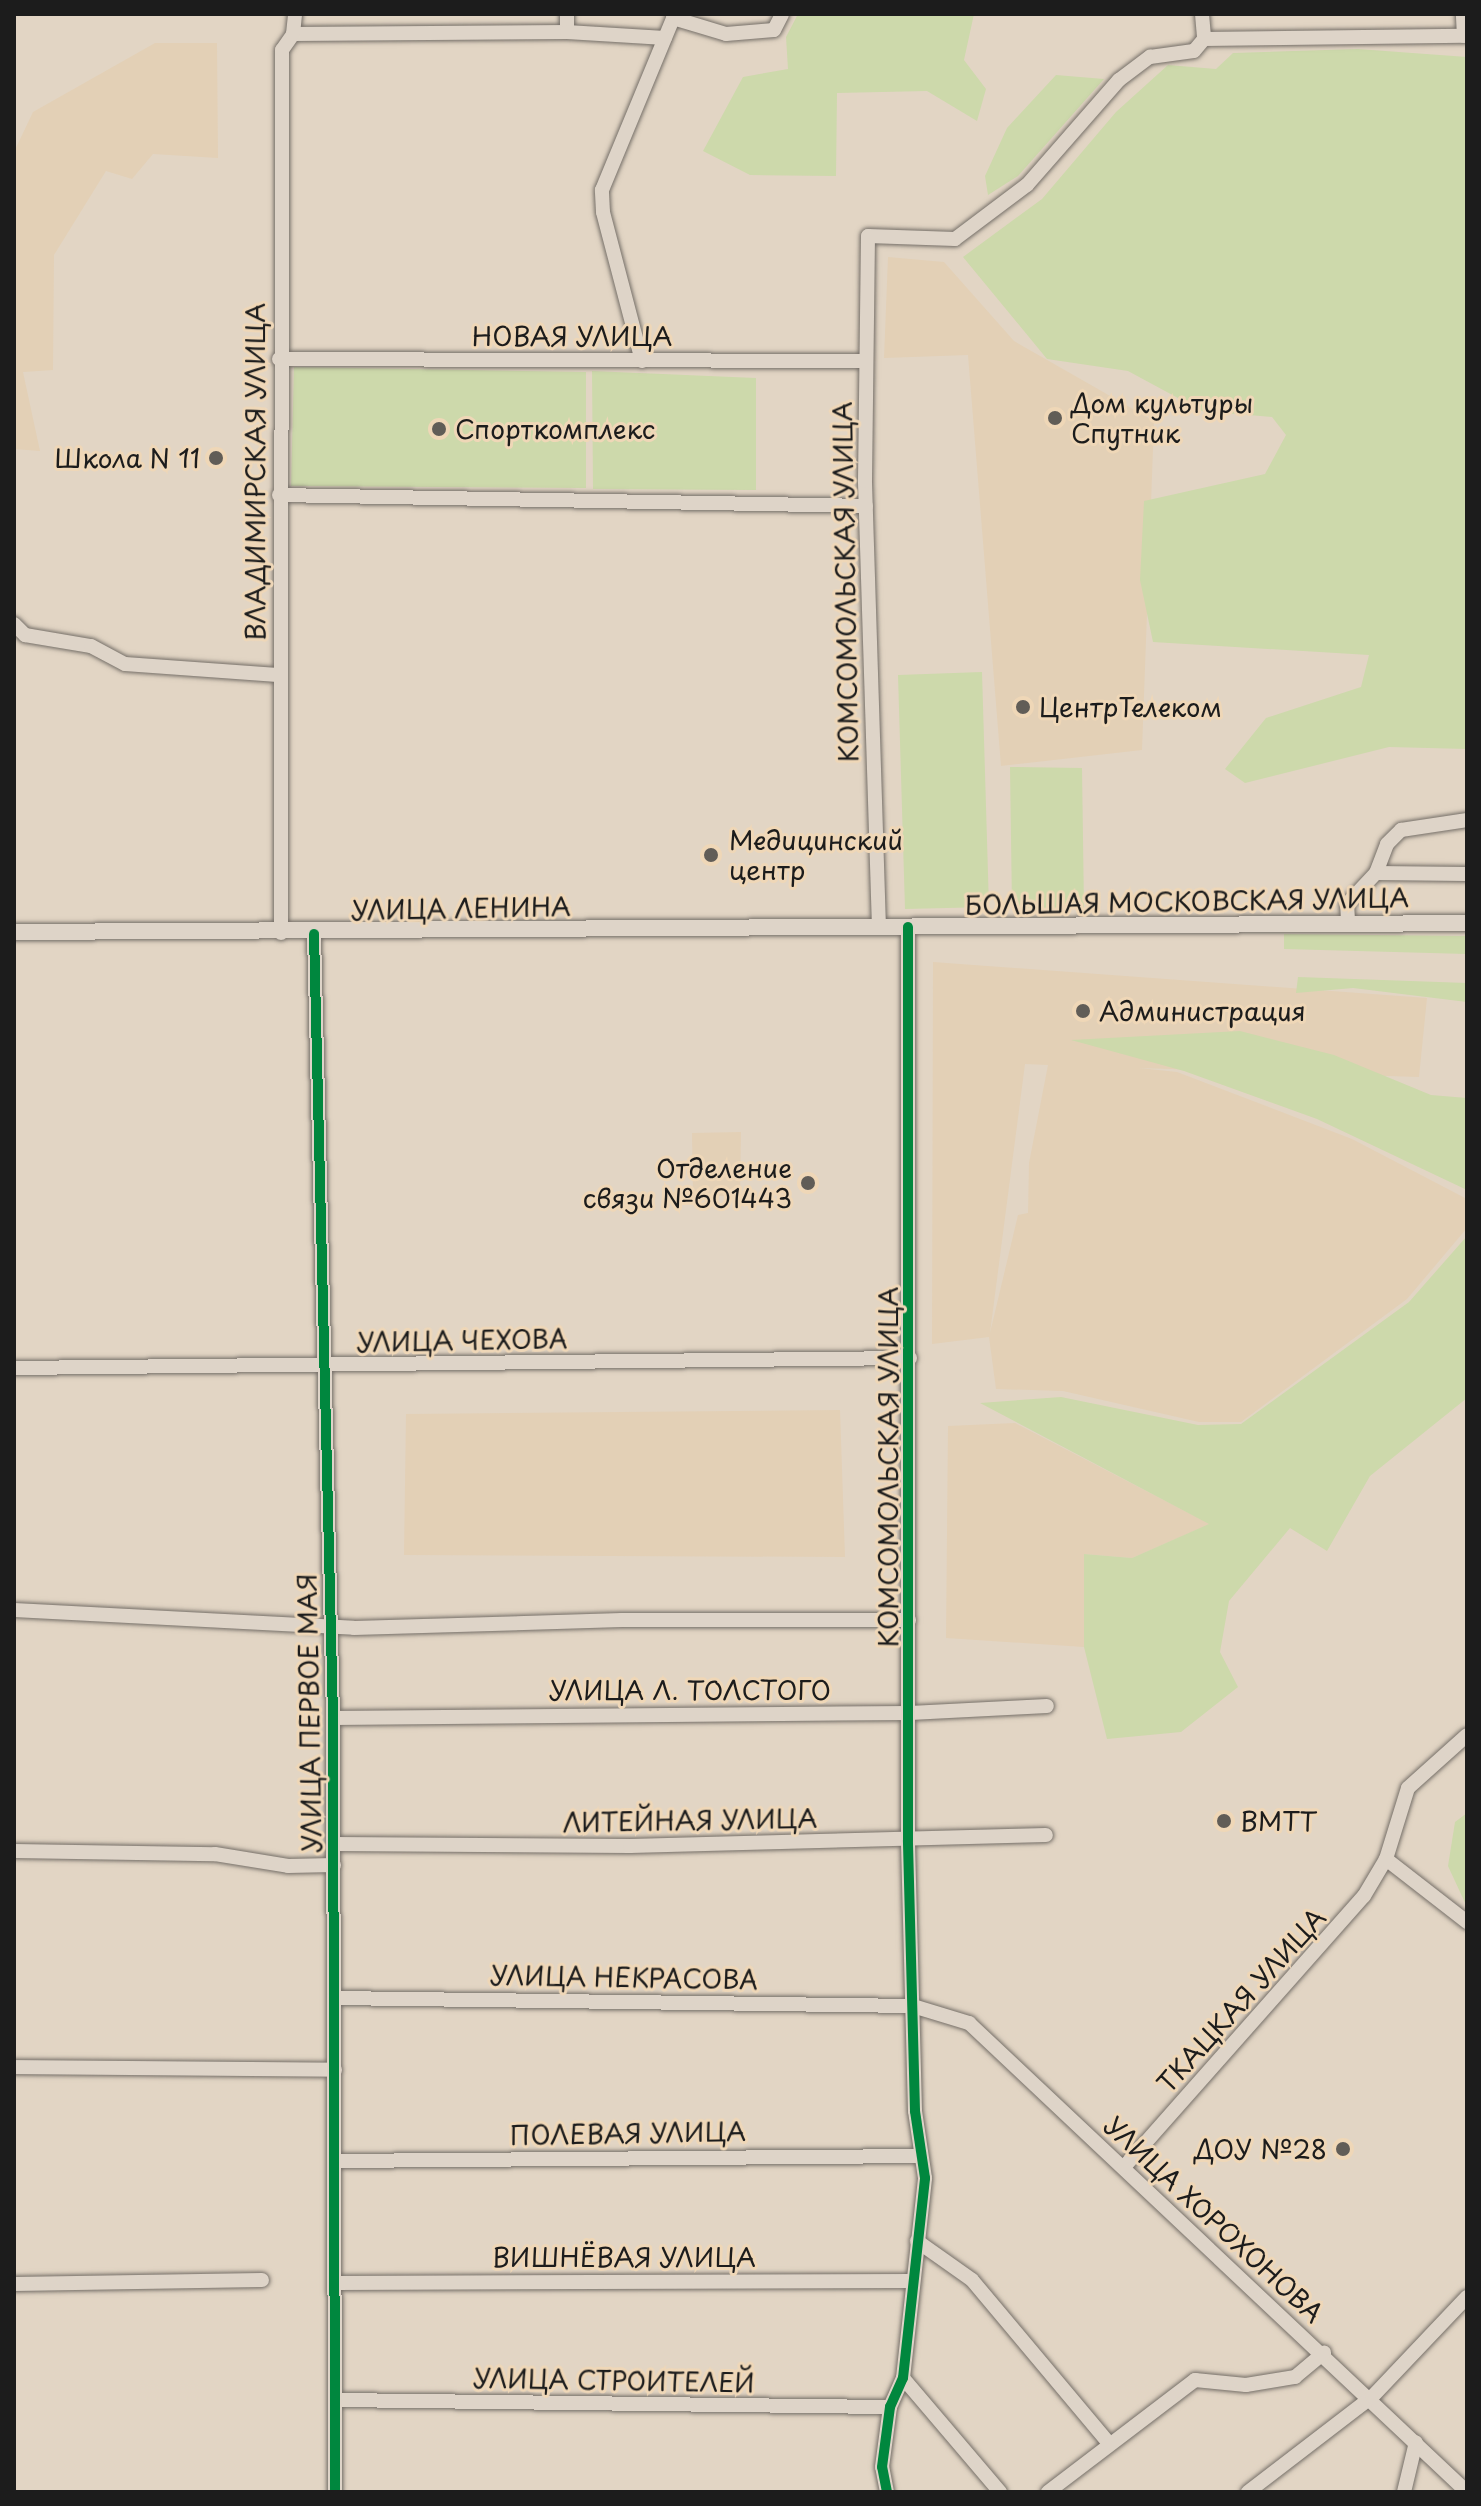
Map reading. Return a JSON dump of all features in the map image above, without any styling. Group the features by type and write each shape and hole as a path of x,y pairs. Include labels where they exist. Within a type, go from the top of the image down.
{"main road":[{"name":"БОЛЬШАЯ МОСКОВСКАЯ УЛИЦА","path":"908,927 1348,921 1467,923"},
{"name":"УЛИЦА ЛЕНИНА","path":"14,932 314,934 908,927"}],"street":[{"name":"ВЛАДИМИРСКАЯ УЛИЦА","path":"281,933 278,675 282,50 293,34 295,14"},
{"path":"567,14 567,32"},
{"path":"642,361 603,212 602,190 674,16 726,34 774,30 782,14"},
{"path":"1202,14 1204,39 1464,36 1463,14"},
{"path":"293,34 567,32 665,38"},
{"name":"КОМСОМОЛЬСКАЯ УЛИЦА","path":"879,928 866,506 868,236 955,239 1027,185 1119,80 1150,57 1194,51 1204,39"},
{"name":"НОВАЯ УЛИЦА","path":"279,359 865,361"},
{"path":"279,495 866,506"},
{"path":"14,624 25,635 91,646 125,664 278,675"},
{"path":"1348,921 1347,904 1376,873 1387,844 1401,830 1467,820"},
{"path":"1376,873 1467,874"},
{"name":"КОМСОМОЛЬСКАЯ УЛИЦА","path":"887,2492 882,2467 890,2407 903,2378 925,2178 919,2156 908,1840 908,927"},
{"name":"УЛИЦА ПЕРВОЕ МАЯ","path":"314,934 321,1366 333,1718 337,2161 335,2492"},
{"name":"УЛИЦА ЧЕХОВА","path":"14,1368 910,1358"},
{"path":"14,1610 331,1623 354,1628 622,1620 909,1620"},
{"name":"УЛИЦА Л. ТОЛСТОГО","path":"333,1718 910,1713 1047,1706"},
{"name":"ТКАЦКАЯ УЛИЦА","path":"1124,2167 1336,1929 1386,1859 1408,1788 1467,1735"},
{"name":"ЛИТЕЙНАЯ УЛИЦА","path":"334,1844 908,1840 1046,1835"},
{"path":"14,1851 215,1854 288,1866 334,1865"},
{"path":"1386,1859 1467,1922"},
{"name":"УЛИЦА НЕКРАСОВА","path":"334,1998 913,2006"},
{"name":"УЛИЦА ХОРОХОНОВА","path":"913,2006 969,2023 1372,2397 1467,2492"},
{"path":"14,2067 335,2070"},
{"name":"ПОЛЕВАЯ УЛИЦА","path":"337,2161 919,2156"},
{"path":"917,2241 972,2280 1108,2442"},
{"path":"14,2284 262,2280"},
{"name":"ВИШНЁВАЯ УЛИЦА","path":"336,2283 913,2281"},
{"path":"1248,2492 1372,2397 1467,2297"},
{"path":"1048,2492 1108,2442 1195,2380 1246,2385 1295,2377 1324,2353"},
{"path":"903,2378 1000,2492"},
{"name":"УЛИЦА СТРОИТЕЛЕЙ","path":"337,2400 890,2407"},
{"path":"1404,2492 1416,2442"}],"shaded area":[{"path":"155,43 217,43 218,158 153,154 132,179 106,171 54,255 53,370 23,372 40,451 14,449 14,152 33,112"},
{"path":"888,257 944,262 1014,341 1154,421 1142,750 1001,766 968,355 884,358"},
{"path":"933,962 1427,998 1419,1077 1139,1068 1177,1072 1352,1139 1467,1199 1467,1228 1407,1299 1241,1422 1199,1422 1063,1391 996,1389 989,1337 932,1344","holes":["1025,1064 1048,1065 1029,1163 1028,1213 1018,1215 990,1333"]},
{"path":"741,1132 740,1196 693,1196 692,1133"},
{"path":"840,1410 845,1557 404,1555 406,1414"},
{"path":"1015,1423 1210,1524 1132,1558 1084,1554 1084,1647 946,1638 948,1426"}],"green space":[{"path":"798,14 974,14 964,60 986,89 977,121 927,91 837,93 836,176 750,175 703,151 743,77 788,69 786,37"},
{"path":"1358,49 1467,57 1467,749 1389,747 1245,783 1225,769 1266,718 1361,687 1369,655 1153,642 1140,580 1144,501 1265,474 1286,435 1272,417 1202,411 1128,371 1047,359 963,257 1042,199 1116,112 1168,65 1216,69 1233,53"},
{"path":"1056,75 1104,79 1018,176 988,195 985,176 1007,128"},
{"name":"Спорткомплекс","path":"294,367 586,372 586,488 291,486"},
{"path":"592,371 756,378 756,490 593,489"},
{"path":"982,672 989,907 905,909 898,675"},
{"path":"1010,767 1082,768 1084,909 1012,908"},
{"path":"1284,934 1467,936 1467,954 1284,949"},
{"path":"1298,977 1467,983 1467,1002 1353,988 1296,993"},
{"path":"1240,1031 1334,1055 1431,1095 1467,1098 1467,1190 1317,1119 1184,1071 1071,1040"},
{"path":"1467,1236 1467,1398 1370,1476 1327,1551 1290,1528 1229,1601 1220,1652 1238,1687 1181,1732 1107,1739 1084,1647 1084,1554 1132,1558 1209,1524 980,1403 1061,1397 1198,1425 1241,1424 1409,1302"},
{"path":"1467,1813 1467,1907 1448,1866 1455,1822"}],"cycle path":[{"path":"887,2492 882,2467 890,2407 903,2378 925,2178 915,2111 908,1840 908,927"},
{"path":"314,934 333,1718 335,2492"}],"place":[{"name":"Дом культуры Спутник","path":"1055,418"},
{"name":"Спорткомплекс","path":"439,429"},
{"name":"Школа N 11","path":"216,458"},
{"name":"ЦентрТелеком","path":"1023,707"},
{"name":"Медицинский центр","path":"711,855"},
{"name":"Администрация","path":"1083,1011"},
{"name":"Отделение связи №601443","path":"808,1183"},
{"name":"ВМТТ","path":"1224,1821"},
{"name":"ДОУ №28","path":"1343,2149"}]}
